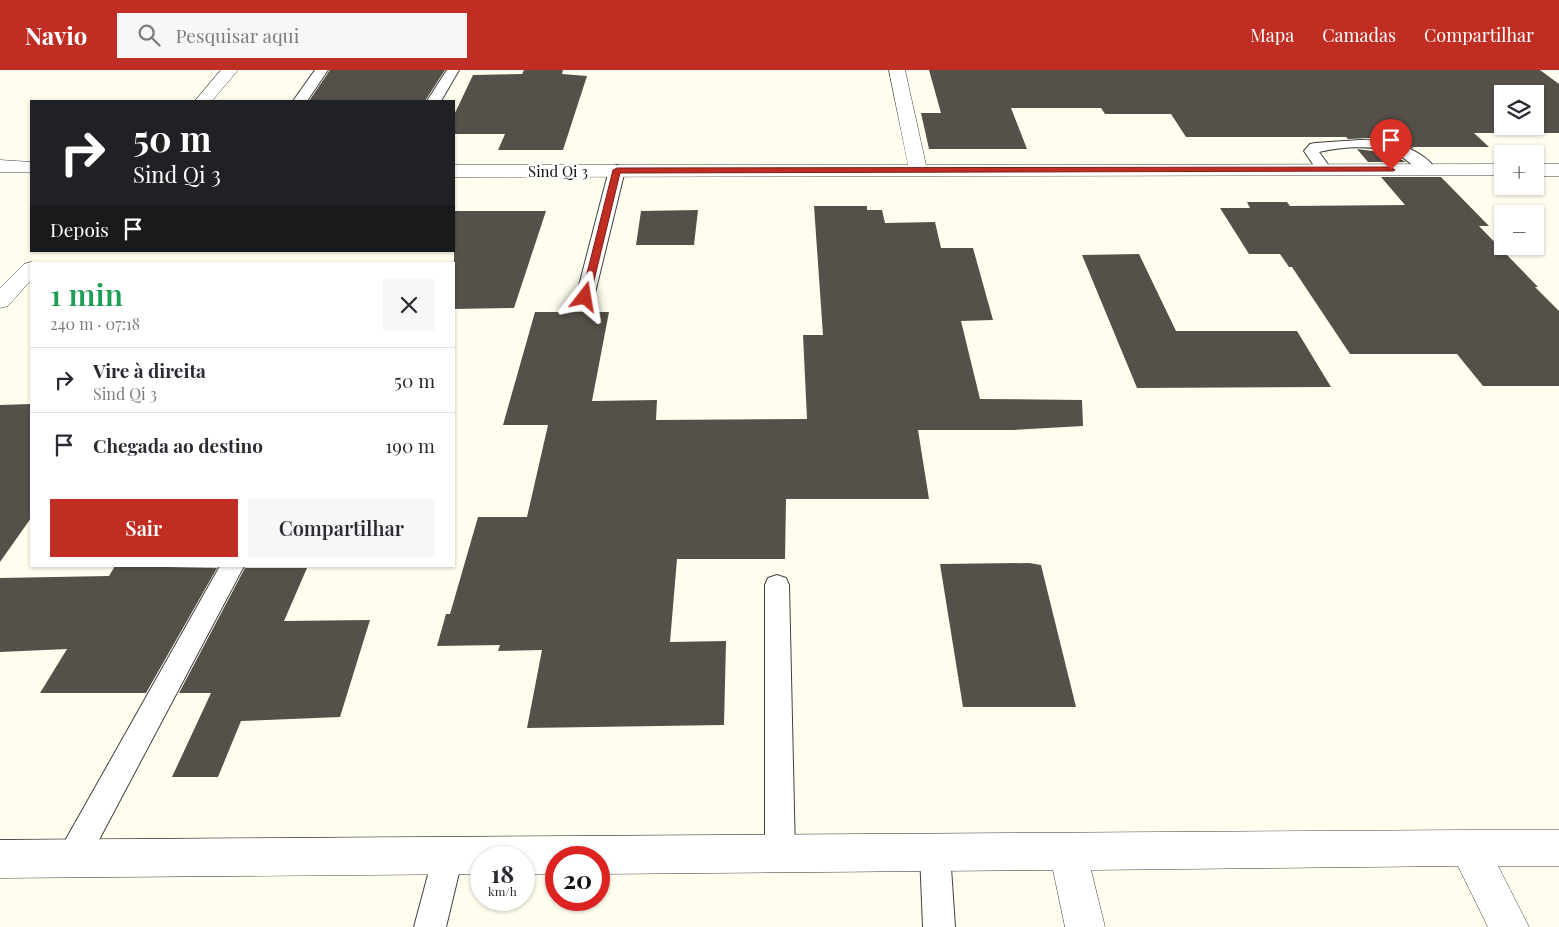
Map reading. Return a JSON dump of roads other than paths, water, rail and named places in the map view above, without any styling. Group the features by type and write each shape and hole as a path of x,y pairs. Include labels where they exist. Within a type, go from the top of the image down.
{"street":[{"path":"204,100 230,70"},
{"path":"897,70 918,170"},
{"path":"0,166 30,166"},
{"name":"Sind Qi 3","path":"455,171 1494,170"},
{"path":"1544,170 1559,170"},
{"path":"37,262 46,252"},
{"path":"0,301 30,269"},
{"path":"1468,848 1510,927"},
{"path":"0,859 1559,848"},
{"path":"1068,852 1085,927"}],"lane":[{"path":"301,100 322,70"},
{"path":"435,100 453,70"},
{"path":"585,297 617,170"},
{"path":"72,859 231,567"},
{"path":"777,585 780,854"},
{"path":"935,853 939,927"},
{"path":"430,927 448,856"}]}
